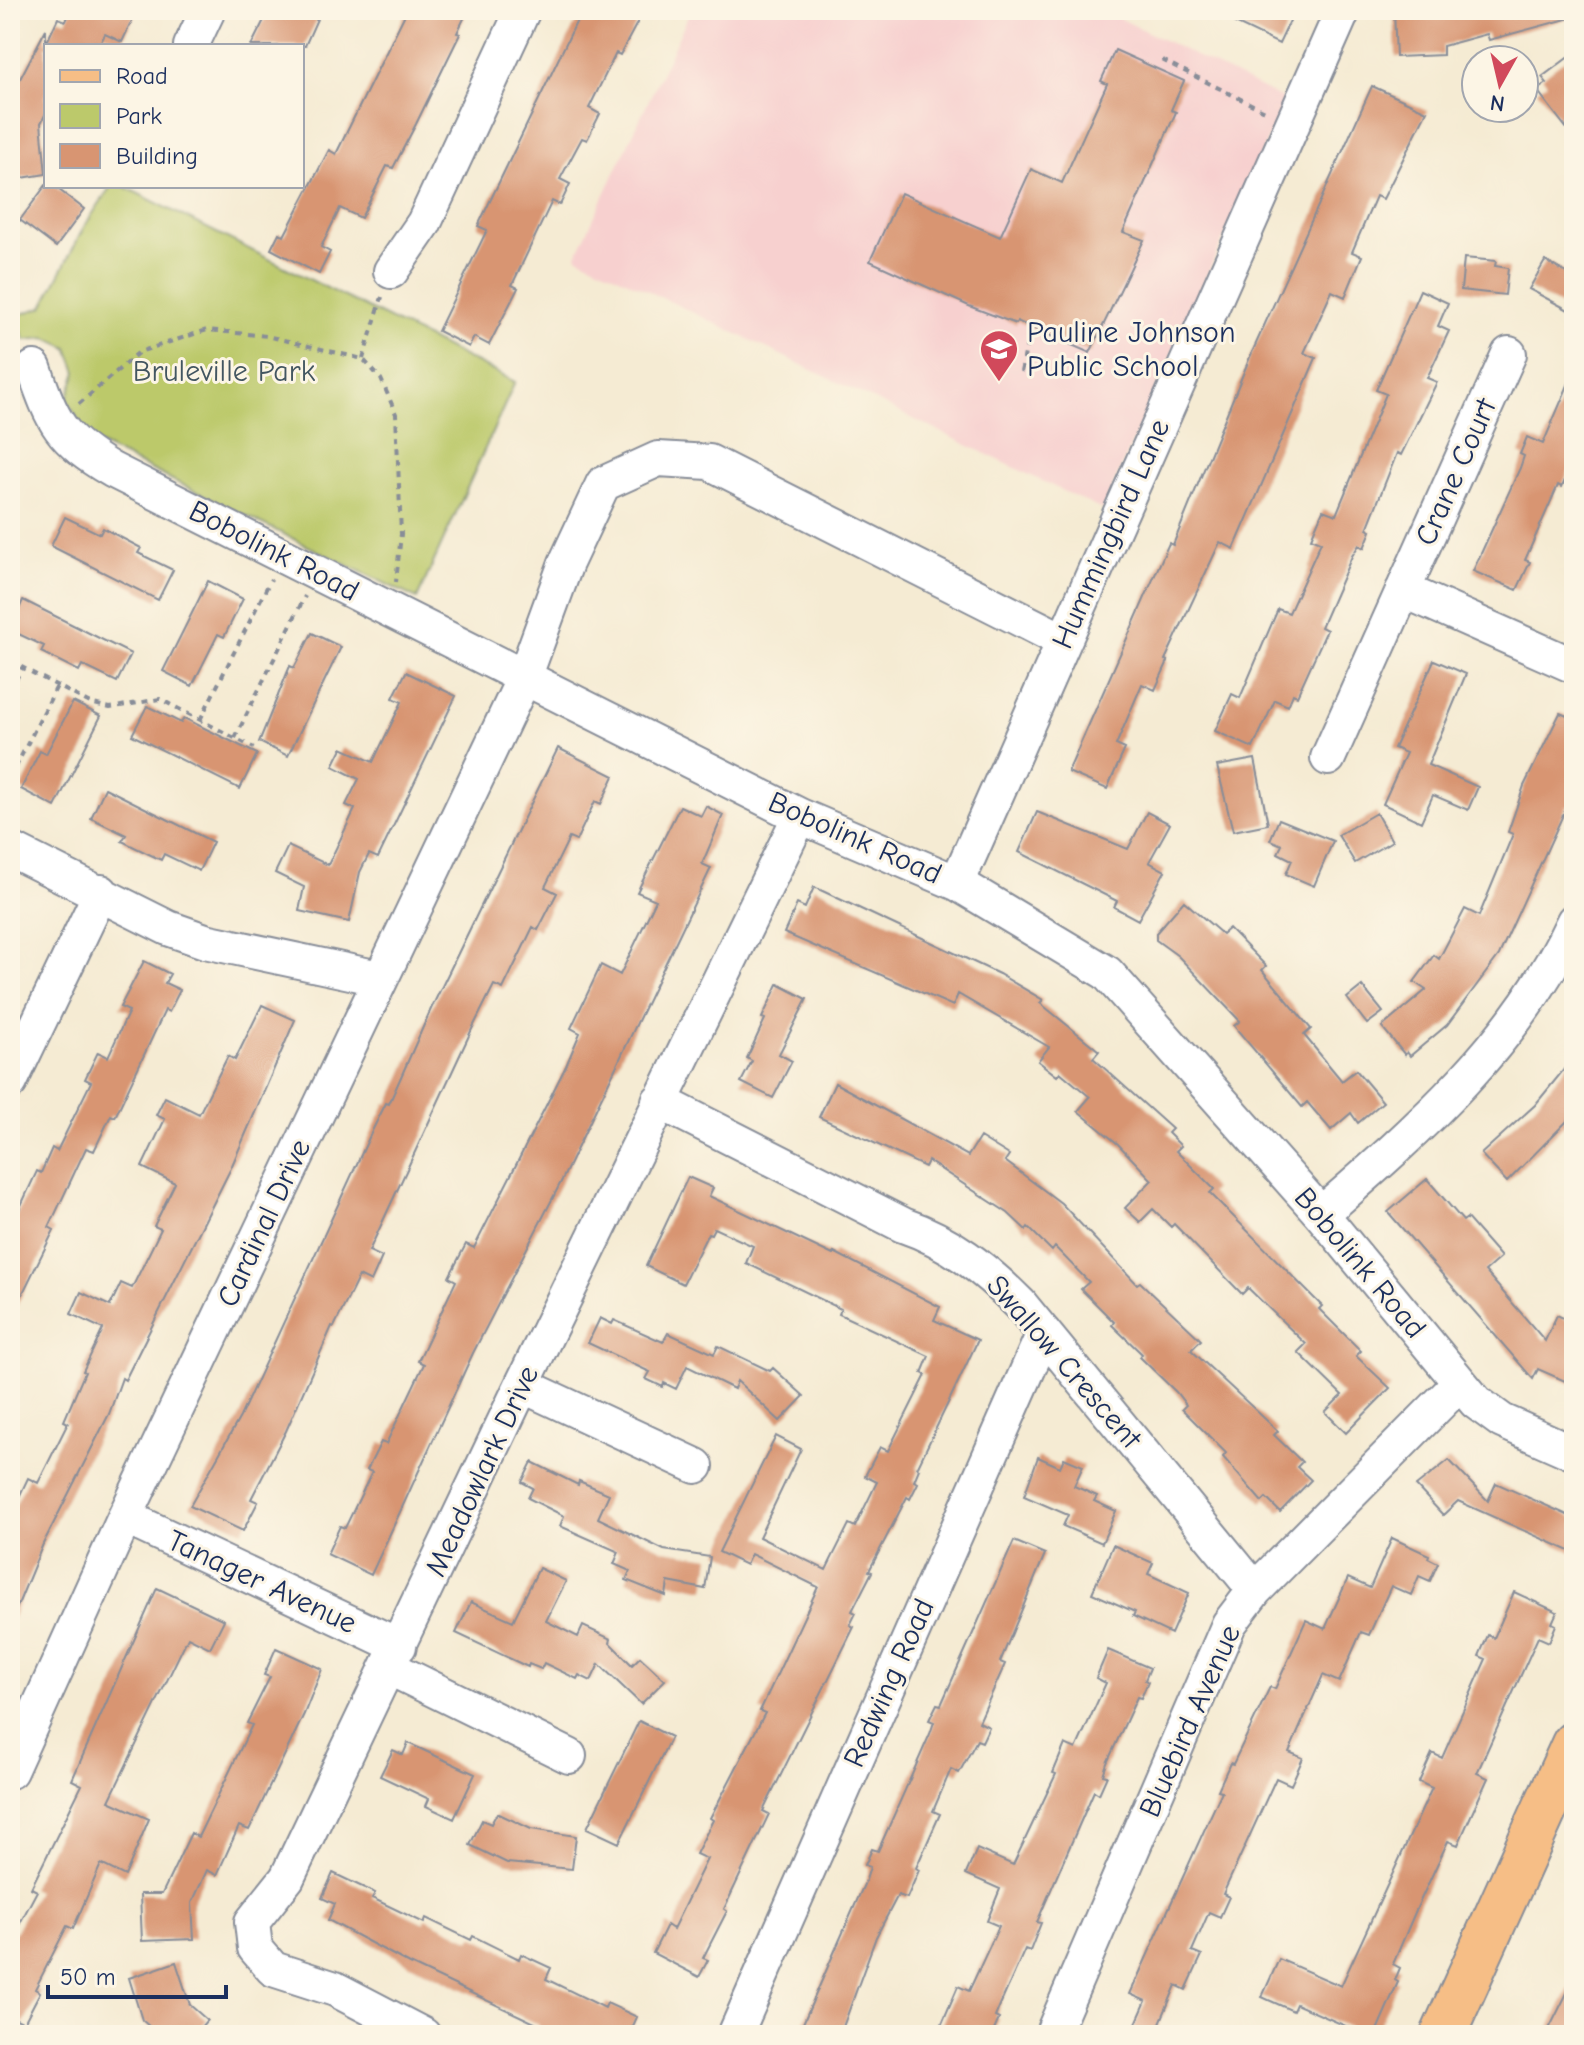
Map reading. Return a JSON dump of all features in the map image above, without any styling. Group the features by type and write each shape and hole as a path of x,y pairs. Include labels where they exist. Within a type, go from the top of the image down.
{"main road":[{"path":"1443,2035 1574,1744"}],"street":[{"path":"192,44 208,10"},
{"path":"391,271 424,223 523,10"},
{"name":"Hummingbird Lane","path":"957,883 1343,10"},
{"name":"Crane Court","path":"1328,758 1509,354"},
{"name":"Bobolink Road","path":"34,368 52,419 78,450 112,470 800,816 957,883 1107,973 1321,1214 1476,1402 1502,1421 1574,1453"},
{"name":"Cardinal Drive","path":"10,1771 125,1517 524,678 566,563 603,484 658,459 709,462 1064,641"},
{"path":"1403,590 1574,666"},
{"name":"Meadowlark Drive","path":"423,2035 335,1989 273,1969 255,1948 250,1929 257,1912 269,1903 287,1878 659,1101 800,816"},
{"path":"10,849 168,928 205,941 379,978"},
{"path":"10,1082 101,892"},
{"path":"1321,1214 1418,1130 1491,1053 1553,966 1574,921"},
{"name":"Swallow Crescent","path":"659,1101 959,1251 985,1270 1044,1333 1255,1590"},
{"name":"Redwing Road","path":"735,2035 1044,1333"},
{"name":"Bluebird Avenue","path":"1052,2035 1219,1644 1255,1590 1460,1383"},
{"path":"522,1385 696,1466"},
{"name":"Tanager Avenue","path":"125,1517 393,1656 569,1756"}],"path":[{"path":"1162,60 1291,124"},
{"path":"363,359 365,342 391,271"},
{"path":"58,425 139,352 207,330 267,336 363,359 381,379 396,414 401,534 395,587 398,614"},
{"path":"1021,372 1028,339"},
{"path":"200,720 284,555"},
{"path":"235,738 316,572"},
{"path":"10,661 90,703 110,708 160,699 254,748"},
{"path":"10,691 22,668"},
{"path":"10,778 57,686"}],"shaded area":[{"name":"Pauline Johnson Public School","path":"691,10 1103,10 1285,100 1102,510 576,256"}],"green space":[{"name":"Bruleville Park","path":"110,188 127,188 515,382 417,599 88,439 67,399 77,372 68,348 47,338 25,340 15,316 43,307 84,227"}],"building":[{"path":"71,10 137,10 122,42 105,34 100,44 46,44 58,18 66,21"},
{"path":"269,10 321,10 305,46 252,44"},
{"path":"407,10 468,10 457,33 460,34 416,124 393,168 387,166 361,218 340,208 321,247 330,252 319,274 271,249 279,233 284,236 329,150 336,154"},
{"path":"582,10 644,10 620,55 616,53 589,108 600,114 587,140 582,138 560,179 570,184 560,205 552,201 512,285 518,288 489,345 474,337 469,347 438,331 487,230 478,226"},
{"path":"1208,10 1295,10 1279,44"},
{"path":"1394,10 1574,10 1574,17 1489,40 1487,34 1443,46 1443,55 1396,57"},
{"path":"46,29 44,117 41,123 44,174 10,180 10,98"},
{"path":"1115,50 1184,81 1171,110 1176,112 1123,232 1144,240 1090,353 1017,321 1016,324 969,306 870,261 901,193 1000,237 1031,169 1062,183 1107,84 1101,81"},
{"path":"1574,53 1574,138 1540,94 1540,88 1547,83 1542,77"},
{"path":"1372,86 1427,111 1383,199 1376,196 1352,252 1362,256 1345,297 1332,291 1304,353 1316,358 1234,549 1220,542 1165,660 1168,661 1155,690 1142,684 1116,745 1125,749 1107,789 1068,772 1169,543 1173,545 1250,357"},
{"path":"44,188 57,188 84,209 56,247 20,220"},
{"path":"1464,258 1496,261 1495,266 1508,268 1505,295 1461,290"},
{"path":"1545,261 1574,277 1574,313 1529,289"},
{"path":"1420,290 1448,303 1438,326 1449,331 1427,378 1437,382 1401,455 1397,453 1367,529 1371,531 1364,548 1359,545 1352,556 1321,627 1327,630 1297,696 1293,694 1288,706 1275,700 1253,748 1215,731 1232,694 1240,698 1278,609 1289,613 1321,542 1311,538 1323,510 1336,515 1386,394 1376,390"},
{"path":"1574,371 1574,460 1562,487 1558,485 1525,560 1530,562 1517,590 1473,571 1520,468 1524,456 1520,454 1527,437 1543,444"},
{"path":"65,517 100,534 103,528 141,548 138,553 173,570 158,600 51,546"},
{"path":"208,581 243,599 224,637 218,634 192,686 163,671"},
{"path":"23,600 131,654 117,682 82,665 79,671 41,652 44,646 10,630"},
{"path":"312,633 341,647 288,756 259,742 290,666 294,668"},
{"path":"1434,660 1466,674 1428,765 1478,787 1468,810 1433,795 1421,822 1383,804 1406,753 1394,748"},
{"path":"406,672 456,696 378,858 369,854 360,872 349,922 299,911 304,887 275,873 288,846 328,865 355,809 346,805 359,779 333,766 342,748 373,762 402,702 393,698"},
{"path":"73,702 101,716 55,807 21,789 40,751 46,754"},
{"path":"147,706 181,723 184,718 257,754 240,789 132,735"},
{"path":"1560,713 1574,719 1574,809 1567,806 1499,955 1447,1025 1410,1056 1407,1052 1405,1055 1382,1027 1426,990 1414,982 1434,955 1439,959 1465,909 1479,916 1513,834 1508,832 1524,786"},
{"path":"558,748 614,776 601,804 595,801 576,841 569,838 545,887 557,893 538,930 533,927 503,989 494,985 472,1029 369,1251 382,1257 371,1282 359,1276 332,1326 286,1431 251,1499 258,1502 243,1531 190,1506 240,1417 373,1129 386,1103 389,1104 431,1009"},
{"path":"1255,759 1268,824 1233,831 1217,766"},
{"path":"105,788 213,842 199,871 164,854 161,860 122,841 126,835 91,818"},
{"path":"680,806 701,816 706,806 723,815 702,864 711,868 562,1180 473,1353 371,1575 327,1554 340,1526 345,1528 372,1472 367,1470 381,1442 386,1444 424,1364 418,1361 456,1281 449,1277 466,1244 474,1248 566,1066 580,1033 571,1028 601,965 620,975 656,900 637,892"},
{"path":"1037,812 1128,849 1147,812 1170,824 1149,862 1165,871 1138,920 1114,907 1117,901 1019,852"},
{"path":"1376,813 1392,841 1355,863 1338,835"},
{"path":"1279,819 1333,841 1314,886 1286,874 1292,860 1278,853 1282,845 1270,840"},
{"path":"814,887 999,974 1043,1000 1040,1003 1099,1051 1093,1058 1172,1129 1168,1133 1181,1146 1176,1151 1214,1189 1210,1193 1322,1306 1319,1309 1361,1351 1356,1356 1390,1388 1346,1433 1325,1412 1342,1395 1298,1352 1306,1344 1248,1288 1242,1294 1174,1224 1171,1227 1153,1209 1140,1222 1125,1208 1152,1180 1118,1144 1078,1111 1090,1097 1060,1072 1057,1076 1038,1061 1049,1047 958,994 953,1006 784,933 797,904 805,908"},
{"path":"1184,901 1222,934 1229,928 1266,966 1262,970 1311,1029 1304,1035 1342,1081 1356,1070 1383,1102 1358,1123 1351,1113 1331,1130 1307,1102 1302,1107 1234,1026 1240,1021 1178,956 1156,940 1156,933"},
{"path":"144,961 170,974 165,983 180,990 169,1012 165,1010 115,1117 111,1115 94,1151 86,1148 49,1227 54,1230 10,1319 10,1229 37,1171 41,1173 52,1148 57,1151 91,1082 85,1079 98,1052 108,1057 129,1011 120,1007"},
{"path":"778,984 807,999 779,1054 792,1061 773,1098 741,1082 752,1061 747,1058 765,1019 762,1018"},
{"path":"1362,986 1383,1012 1367,1024 1347,998"},
{"path":"262,1005 295,1020 230,1170 125,1380 122,1378 109,1414 43,1544 10,1624 10,1516 28,1478 38,1483 68,1423 64,1421 103,1329 71,1314 81,1292 110,1306 121,1283 132,1288 161,1229 154,1226 175,1183 142,1167 165,1119 156,1115 165,1097 199,1114 228,1056 235,1060"},
{"path":"1574,1057 1574,1114 1507,1182 1481,1154 1535,1105"},
{"path":"835,1083 968,1156 980,1137 1009,1155 1005,1161 1061,1203 1137,1284 1140,1282 1201,1340 1191,1350 1278,1431 1274,1435 1302,1462 1297,1467 1311,1480 1280,1512 1266,1498 1262,1502 1223,1457 1226,1453 1182,1409 1186,1405 1176,1392 1140,1357 1142,1354 1081,1289 1089,1282 1055,1247 1052,1251 1028,1227 1026,1230 1008,1213 928,1161 925,1167 819,1117"},
{"path":"688,1177 713,1188 709,1196 833,1255 834,1252 940,1307 934,1320 978,1340 917,1468 914,1481 918,1483 910,1499 907,1497 869,1571 872,1572 852,1611 856,1613 850,1625 854,1627 763,1811 769,1814 724,1909 727,1911 703,1958 708,1960 699,1977 653,1953 667,1925 673,1929 707,1859 696,1854 713,1820 710,1818 765,1713 760,1711 818,1587 751,1554 746,1565 719,1552 776,1436 801,1449 759,1537 826,1570 849,1524 855,1527 877,1482 865,1476 880,1447 888,1451 926,1375 922,1373 929,1356 839,1314 841,1309 746,1263 753,1246 714,1228 711,1234 708,1233 683,1284 646,1266"},
{"path":"1427,1179 1463,1221 1467,1218 1501,1257 1485,1271 1545,1341 1557,1315 1574,1323 1574,1385 1538,1369 1533,1379 1388,1212"},
{"path":"600,1318 612,1324 614,1320 663,1342 668,1333 714,1354 718,1346 770,1371 773,1368 804,1396 780,1421 737,1381 734,1389 687,1366 676,1389 664,1383 663,1387 646,1379 650,1372 588,1343"},
{"path":"1038,1457 1060,1467 1064,1458 1083,1466 1074,1486 1097,1496 1094,1501 1116,1511 1102,1543 1063,1526 1068,1515 1024,1496"},
{"path":"1449,1460 1488,1501 1496,1483 1574,1518 1574,1553 1458,1501 1443,1515 1416,1486"},
{"path":"532,1462 578,1485 579,1481 609,1494 598,1518 664,1550 710,1557 705,1589 668,1582 666,1596 626,1580 630,1571 614,1564 619,1552 560,1526 564,1516 528,1498 533,1488 522,1482"},
{"path":"1392,1538 1429,1555 1428,1558 1438,1563 1430,1581 1419,1576 1411,1595 1391,1586 1369,1635 1361,1632 1339,1682 1323,1675 1289,1752 1303,1758 1291,1785 1276,1778 1223,1894 1229,1897 1220,1917 1209,1912 1192,1951 1202,1955 1186,1990 1176,1985 1155,2035 1131,2035 1146,2001 1130,1994 1222,1791 1218,1790 1230,1763 1233,1764 1270,1687 1275,1689 1306,1620 1325,1629 1348,1578 1370,1588"},
{"path":"1014,1541 1045,1554 1000,1662 1005,1664 979,1722 989,1727 982,1742 977,1740 959,1773 951,1769 933,1811 940,1814 916,1868 919,1870 907,1898 898,1895 876,1937 840,2035 823,2035 801,2028 866,1880 870,1867 865,1865 872,1849 878,1851 930,1734 934,1722 929,1720 937,1704 941,1705"},
{"path":"1113,1545 1153,1563 1148,1574 1189,1593 1171,1634 1133,1616 1135,1612 1092,1593"},
{"path":"539,1568 566,1581 546,1621 578,1637 583,1626 611,1639 610,1643 632,1665 640,1657 665,1680 641,1704 599,1664 591,1681 579,1675 577,1679 544,1663 541,1669 529,1664 528,1667 456,1633 471,1602 513,1621"},
{"path":"157,1588 224,1620 210,1648 188,1637 109,1801 149,1819 125,1876 101,1864 73,1929 67,1926 35,1989 40,1992 24,2023 10,2016 10,1942 37,1891 31,1888 82,1785 72,1780"},
{"path":"1514,1592 1557,1612 1552,1623 1556,1625 1549,1642 1538,1637 1477,1773 1488,1778 1458,1845 1448,1841 1416,1910 1393,1964 1400,1968 1395,1980 1398,1982 1375,2035 1366,2035 1296,2004 1293,2011 1262,1997 1279,1959 1341,1986 1432,1788 1419,1782 1432,1753 1442,1758 1486,1659 1479,1656 1488,1635 1494,1638"},
{"path":"276,1648 322,1669 304,1714 249,1830 239,1826 217,1875 207,1870 192,1903 194,1939 142,1941 140,1894 162,1894 191,1833 198,1837 252,1725 247,1723 270,1677 264,1675"},
{"path":"1108,1650 1150,1668 1145,1680 1148,1682 1141,1698 1137,1697 1107,1763 1103,1775 1107,1776 1099,1794 1094,1791 1037,1922 1041,1923 1030,1951 1025,1949 995,2017 999,2019 992,2035 937,2035 958,1986 969,1991 999,1926 987,1921 1000,1889 966,1874 977,1849 1013,1865 1056,1774 1053,1773 1065,1744 1076,1749 1106,1683 1096,1678"},
{"path":"639,1721 671,1737 619,1843 587,1828"},
{"path":"408,1743 475,1774 454,1819 426,1806 429,1799 380,1776 393,1750 403,1755"},
{"path":"497,1813 531,1829 576,1836 572,1869 507,1863 470,1845 482,1820 491,1824"},
{"path":"333,1873 375,1893 372,1898 424,1923 426,1918 471,1940 473,1936 519,1959 521,1954 551,1968 546,1979 605,2008 607,2003 637,2017 629,2035 549,2035 537,2029 539,2025 410,1964 328,1920 335,1904 322,1898"},
{"path":"176,1962 190,2005 207,2020 194,2035 159,2035 142,2020 129,1978"},
{"path":"1574,1979 1574,2035 1546,2035"}],"place":[{"name":"Pauline Johnson Public School","path":"999,383"}]}
